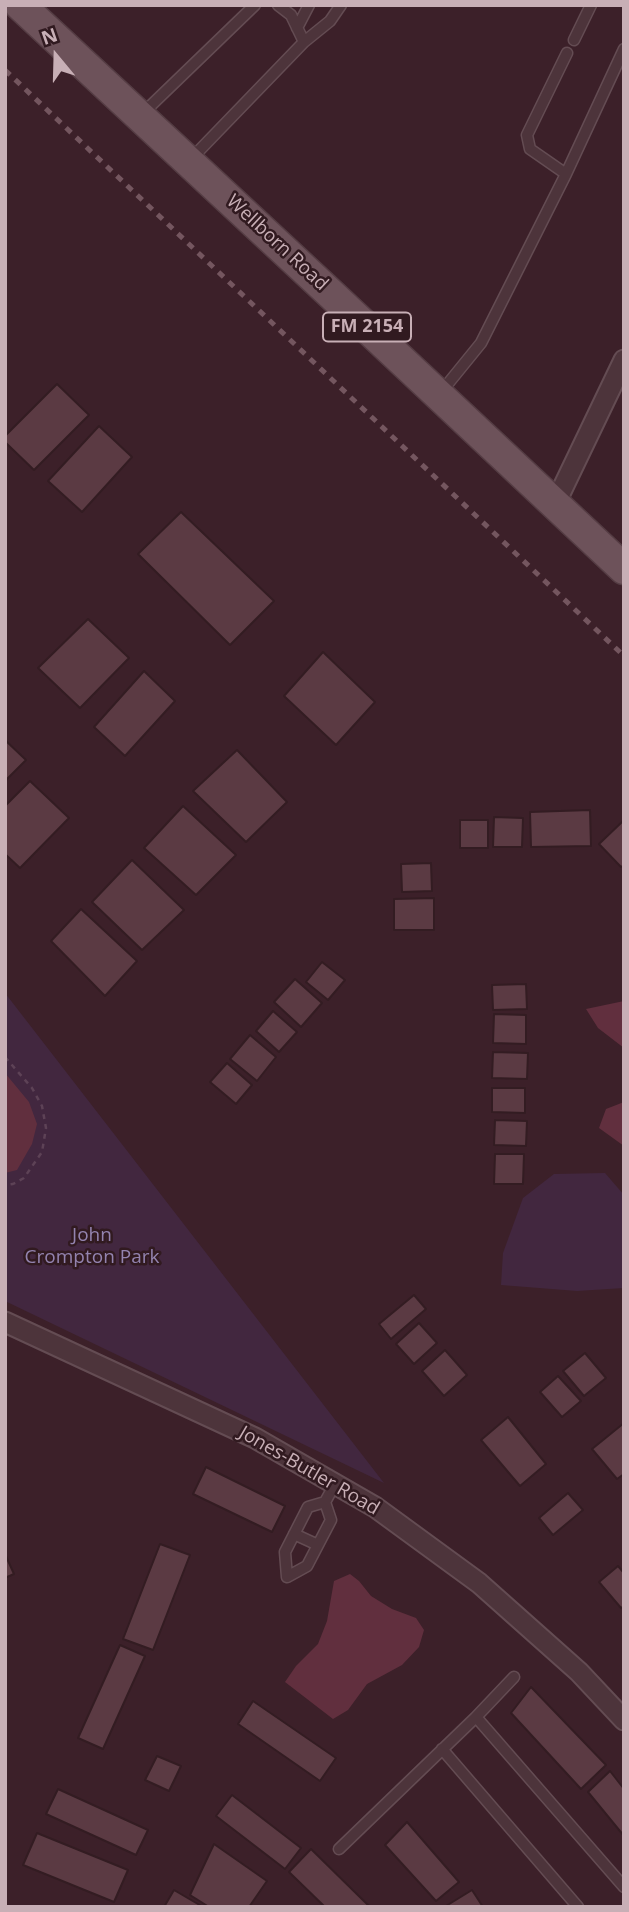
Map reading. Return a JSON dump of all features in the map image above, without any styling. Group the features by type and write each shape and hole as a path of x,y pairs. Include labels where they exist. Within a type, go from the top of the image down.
{"main road":[{"name":"Wellborn Road","path":"20,5 624,569"}],"street":[{"path":"555,504 624,360"},
{"name":"Jones-Butler Road","path":"5,1322 256,1438 374,1507 480,1583 579,1672 624,1720"}],"lane":[{"path":"140,117 255,5"},
{"path":"278,5 291,15 304,42"},
{"path":"297,28 309,5"},
{"path":"188,162 304,42 330,22 341,5"},
{"path":"574,40 591,5"},
{"path":"439,394 481,343 566,174 624,49"},
{"path":"566,174 530,149 527,135 567,53"},
{"path":"325,1502 331,1520 307,1566 287,1577 285,1552 294,1534 308,1507 325,1502 335,1484"},
{"path":"294,1534 318,1545"},
{"path":"339,1849 514,1677"},
{"path":"476,1717 624,1887"},
{"path":"442,1749 578,1907"}],"path":[{"path":"5,1057 32,1088 42,1106 46,1128 42,1152 24,1178 5,1185"}],"green space":[{"name":"John Crompton Park","path":"5,993 384,1483 5,1301"},
{"path":"605,1173 624,1195 624,1288 577,1291 501,1285 503,1253 523,1198 554,1174"}],"shaded area":[{"path":"624,1001 624,1048 598,1028 586,1009"},
{"path":"5,1073 29,1102 37,1124 32,1144 17,1170 5,1173"},
{"path":"624,1102 624,1146 599,1128 606,1109"},
{"path":"350,1574 371,1596 392,1609 416,1618 424,1630 419,1647 402,1665 367,1684 348,1710 333,1719 285,1682 296,1666 318,1644 327,1621 334,1581"}],"building":[{"path":"57,384 89,415 34,470 5,442 5,436"},
{"path":"99,426 132,457 82,512 48,481"},
{"path":"181,512 274,601 230,645 138,554"},
{"path":"88,619 129,658 80,708 38,668"},
{"path":"323,652 375,702 336,745 284,696"},
{"path":"144,671 175,701 125,756 94,727"},
{"path":"5,740 26,760 5,781"},
{"path":"237,750 287,802 246,842 193,791"},
{"path":"30,781 69,818 20,868 5,854 5,806"},
{"path":"183,806 236,855 196,895 144,848"},
{"path":"590,810 591,846 531,847 530,812"},
{"path":"494,817 523,818 522,847 493,847"},
{"path":"460,820 488,820 488,848 460,848"},
{"path":"623,821 624,865 621,867 599,844"},
{"path":"132,860 184,910 142,950 92,902"},
{"path":"431,863 432,891 402,892 401,864"},
{"path":"434,898 434,930 394,930 394,899"},
{"path":"81,909 137,961 105,996 51,941"},
{"path":"322,962 345,980 328,1000 306,982"},
{"path":"295,979 322,1003 301,1027 274,1002"},
{"path":"526,984 527,1009 493,1010 492,985"},
{"path":"273,1011 297,1032 279,1052 256,1031"},
{"path":"494,1014 526,1015 526,1044 493,1043"},
{"path":"250,1035 276,1057 257,1081 230,1059"},
{"path":"493,1052 528,1053 527,1079 492,1078"},
{"path":"227,1063 252,1085 236,1104 210,1082"},
{"path":"492,1088 525,1088 525,1113 492,1112"},
{"path":"495,1120 527,1121 526,1146 494,1145"},
{"path":"495,1154 524,1154 523,1184 494,1184"},
{"path":"414,1295 426,1309 391,1339 379,1324"},
{"path":"419,1323 437,1343 414,1364 396,1344"},
{"path":"445,1350 467,1375 444,1396 422,1371"},
{"path":"585,1353 606,1378 584,1396 563,1371"},
{"path":"558,1376 581,1401 562,1417 540,1392"},
{"path":"508,1417 546,1464 520,1486 481,1440"},
{"path":"624,1423 624,1474 617,1479 592,1449"},
{"path":"206,1467 285,1506 272,1532 193,1494"},
{"path":"568,1493 583,1510 553,1535 539,1518"},
{"path":"160,1544 190,1555 153,1650 123,1639"},
{"path":"5,1554 14,1574 5,1578"},
{"path":"618,1566 624,1573 624,1606 621,1608 599,1582"},
{"path":"120,1645 145,1656 103,1749 78,1738"},
{"path":"531,1687 606,1765 581,1789 511,1713"},
{"path":"253,1701 336,1758 320,1781 238,1724"},
{"path":"157,1756 181,1766 169,1791 145,1780"},
{"path":"610,1771 624,1789 624,1836 588,1792"},
{"path":"58,1789 148,1830 136,1855 46,1814"},
{"path":"232,1795 301,1848 285,1869 216,1816"},
{"path":"407,1822 459,1882 436,1901 385,1845"},
{"path":"37,1833 128,1870 114,1902 23,1865"},
{"path":"214,1844 267,1881 249,1907 209,1907 190,1895"},
{"path":"311,1849 370,1907 325,1907 289,1872"},
{"path":"174,1890 203,1907 164,1907"},
{"path":"472,1890 483,1907 446,1906"}],"railway":[{"path":"5,70 624,656"}]}
